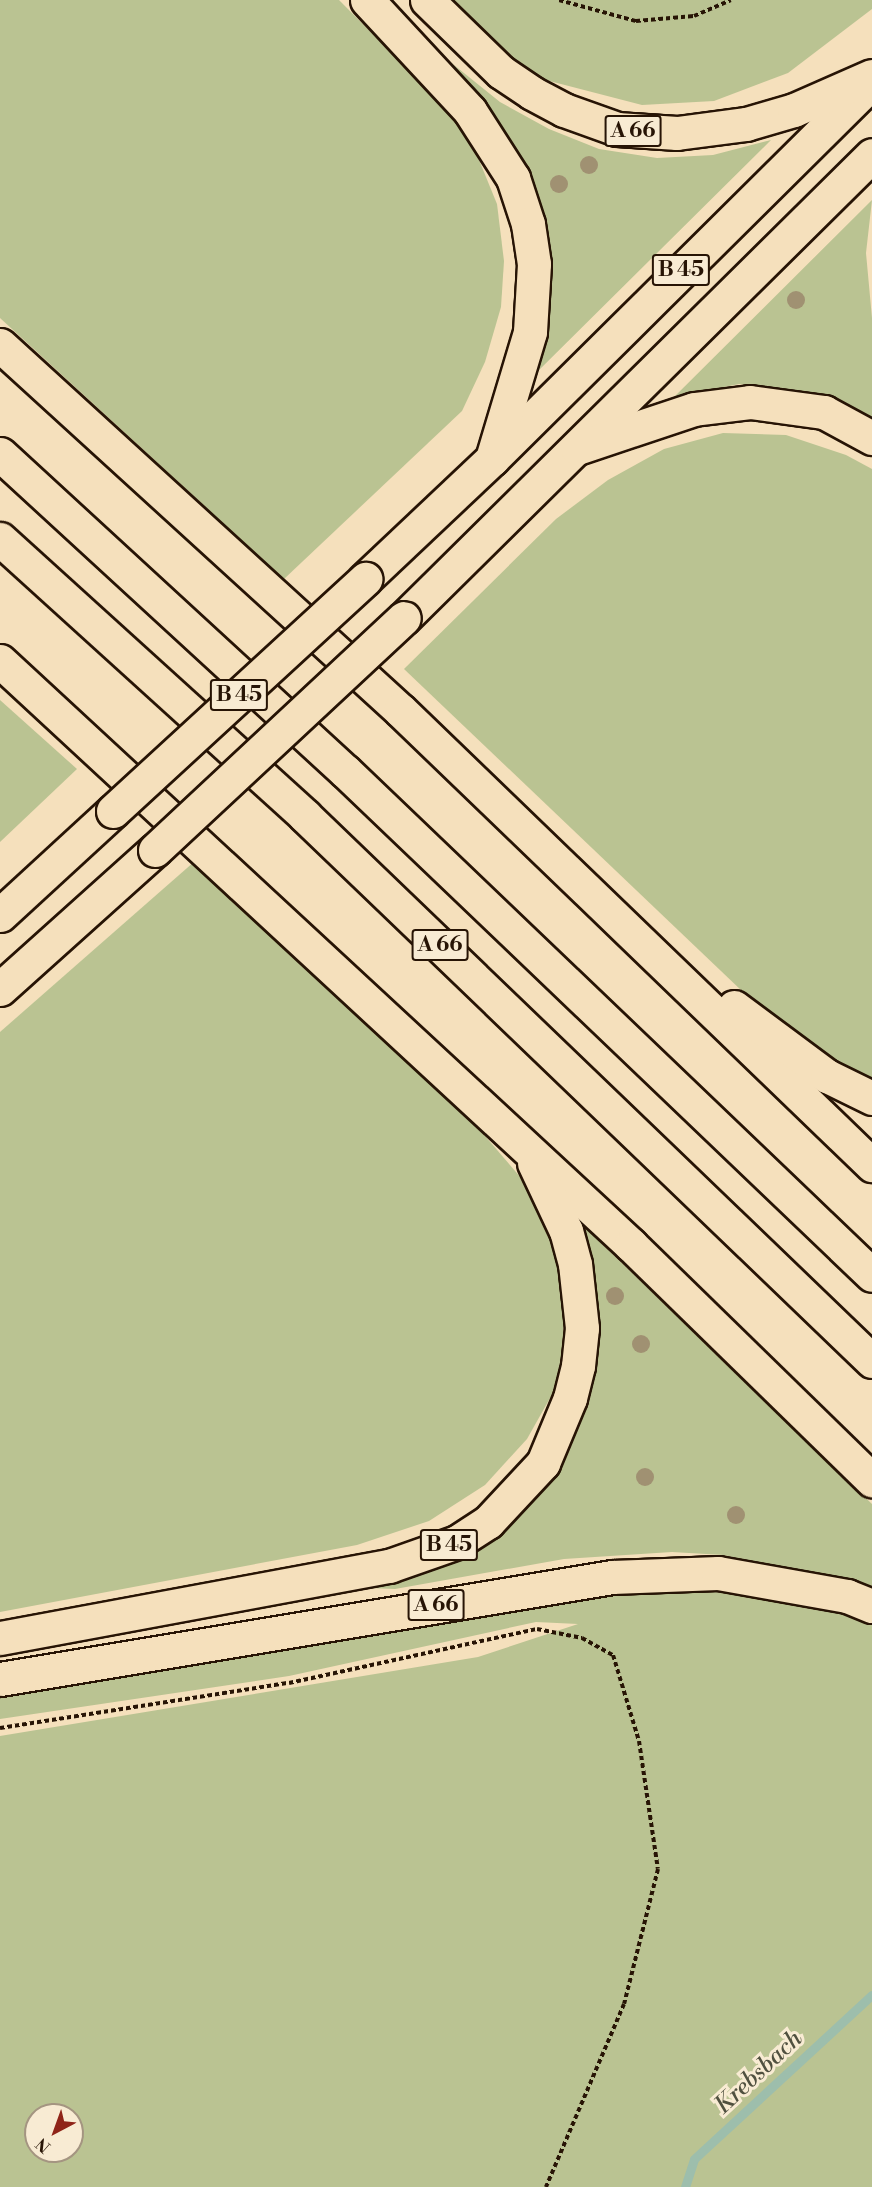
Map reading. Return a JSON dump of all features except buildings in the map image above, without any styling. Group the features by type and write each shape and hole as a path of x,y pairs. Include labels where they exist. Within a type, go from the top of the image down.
{"highway":[{"name":"B 45","path":"367,0 470,111 513,178 528,224 534,264 530,332 492,459"},
{"name":"A 66","path":"427,0 501,72 524,88 564,110 617,129 677,133 746,124 794,110 872,76"},
{"name":"B 45","path":"0,915 492,459 872,82"},
{"name":"B 45","path":"0,989 155,850 404,618 872,155"},
{"path":"0,345 391,702 872,1165"},
{"path":"577,447 694,409 750,402 824,412 872,438"},
{"name":"A 66","path":"0,454 345,771 872,1275"},
{"name":"A 66","path":"0,538 304,815 872,1361"},
{"path":"0,661 527,1148 872,1480"},
{"path":"630,930 828,1076 872,1098"},
{"name":"B 45","path":"0,1638 389,1566 457,1542 509,1502 543,1463 558,1431 578,1366 582,1328 577,1275 566,1231 527,1148"},
{"name":"A 66","path":"0,1679 612,1577 718,1573 847,1596 872,1606"}],"path":[{"path":"559,0 636,21 694,16 731,0"},
{"path":"0,1728 289,1683 537,1629 582,1638 613,1654 639,1741 658,1869 624,2004 546,2187"}],"green space":[{"path":"0,0 339,0 450,112 477,155 497,204 504,261 501,307 485,362 462,411 284,579 0,318"},
{"path":"450,0 872,0 872,9 788,73 714,101 642,105 534,77"},
{"path":"449,61 500,102 549,129 599,149 657,158 713,155 771,140 534,375 550,304 548,260 524,164 492,112"},
{"path":"872,200 866,253 872,318 872,417 820,396 739,384 694,393 666,405"},
{"path":"723,433 786,435 846,455 872,469 872,1085 786,1033 404,669 556,519 608,480 664,449"},
{"path":"0,700 77,769 0,842"},
{"path":"203,854 460,1107 534,1193 554,1238 565,1298 562,1356 554,1391 527,1439 485,1485 429,1521 357,1545 0,1612 0,1032"},
{"path":"573,1216 872,1504 872,1589 723,1555 672,1552 564,1559 395,1589 368,1588 424,1569 567,1444"},
{"path":"694,1587 781,1596 872,1623 872,2187 0,2187 0,1736 478,1657 578,1624 536,1622 289,1676 0,1719 0,1689 559,1591"}],"waterway":[{"name":"Krebsbach","path":"685,2187 694,2159 872,1995"}]}
